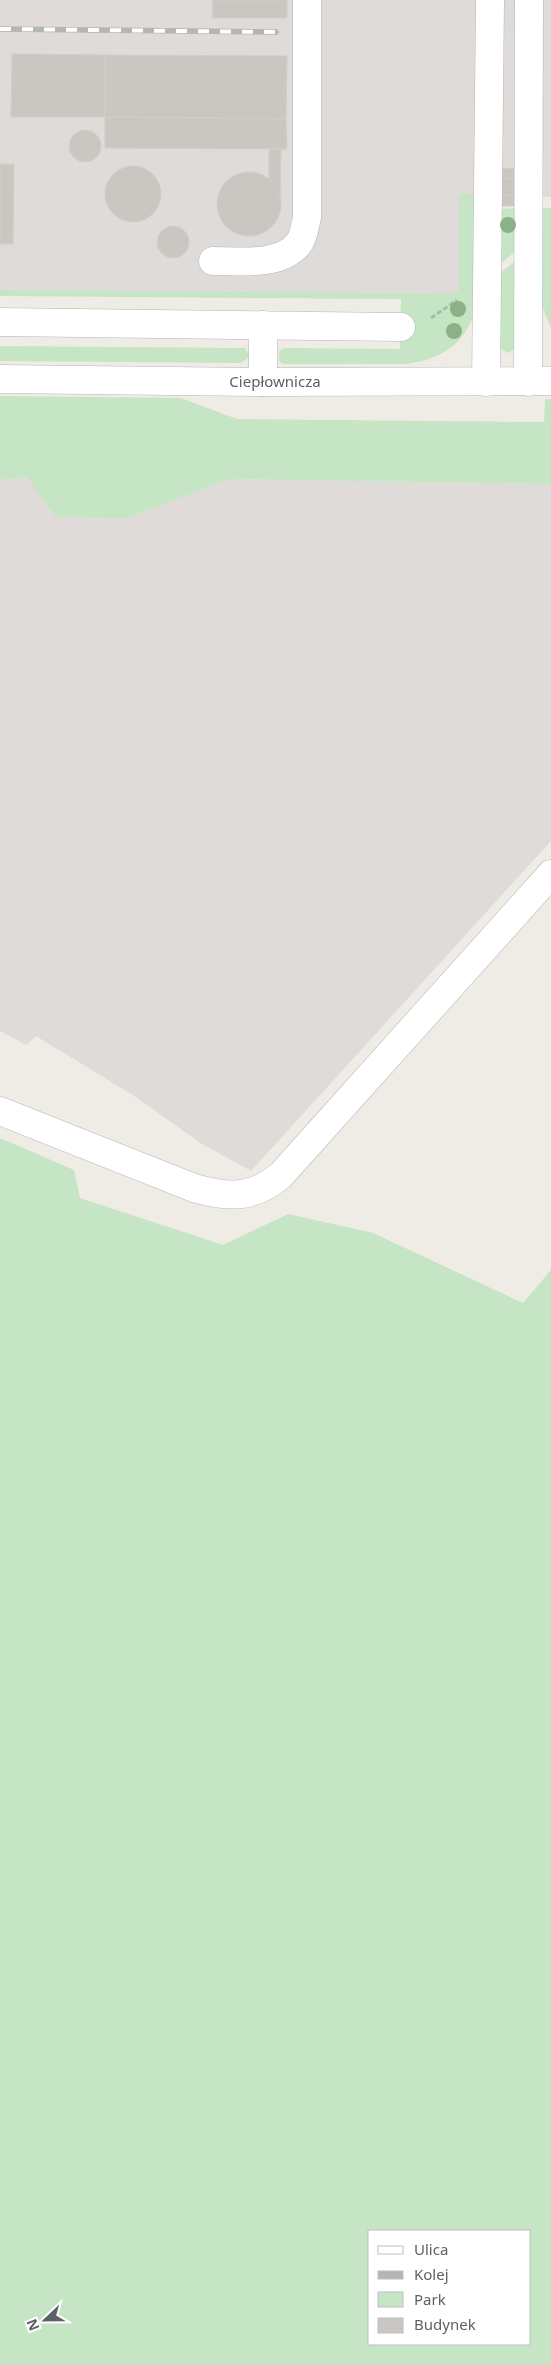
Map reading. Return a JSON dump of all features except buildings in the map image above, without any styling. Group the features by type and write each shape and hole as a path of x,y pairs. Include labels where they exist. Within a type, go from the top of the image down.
{"street":[{"path":"213,261 257,261 274,258 287,253 298,244 304,232 307,217 307,0"},
{"path":"486,382 490,0"},
{"path":"529,0 540,381"},
{"path":"0,322 400,327"},
{"path":"263,325 264,382"},
{"name":"Ciepłownicza","path":"0,379 264,382 540,381"},
{"path":"0,1111 194,1188 217,1195 240,1195 257,1191 281,1175 551,874"}],"path":[{"path":"400,327 421,322 434,316 463,296"}],"shaded area":[{"path":"0,0 551,0 551,197 459,194 459,293 0,290"},
{"path":"27,477 128,518 228,479 551,484 551,841 251,1171 202,1144 136,1097 36,1036 26,1045 0,1031 0,480"}],"green space":[{"path":"459,194 479,194 475,313 464,334 449,349 440,355 418,362 406,364 283,364 279,361 279,351 284,348 400,349 401,299 0,296 0,290 459,293"},
{"path":"518,208 518,249 499,265 500,209"},
{"path":"538,208 551,208 551,328 540,301"},
{"path":"518,259 517,348 507,353 500,348 499,274"},
{"path":"0,346 245,348 249,355 247,359 240,363 0,361"},
{"path":"0,396 181,398 237,419 544,422 545,399 551,399 551,484 228,479 128,518 56,517 27,477 0,480"},
{"path":"0,1138 74,1170 80,1198 223,1245 288,1214 373,1233 523,1303 551,1270 551,2365 0,2365"}],"railway":[{"path":"0,29 276,32"}]}
